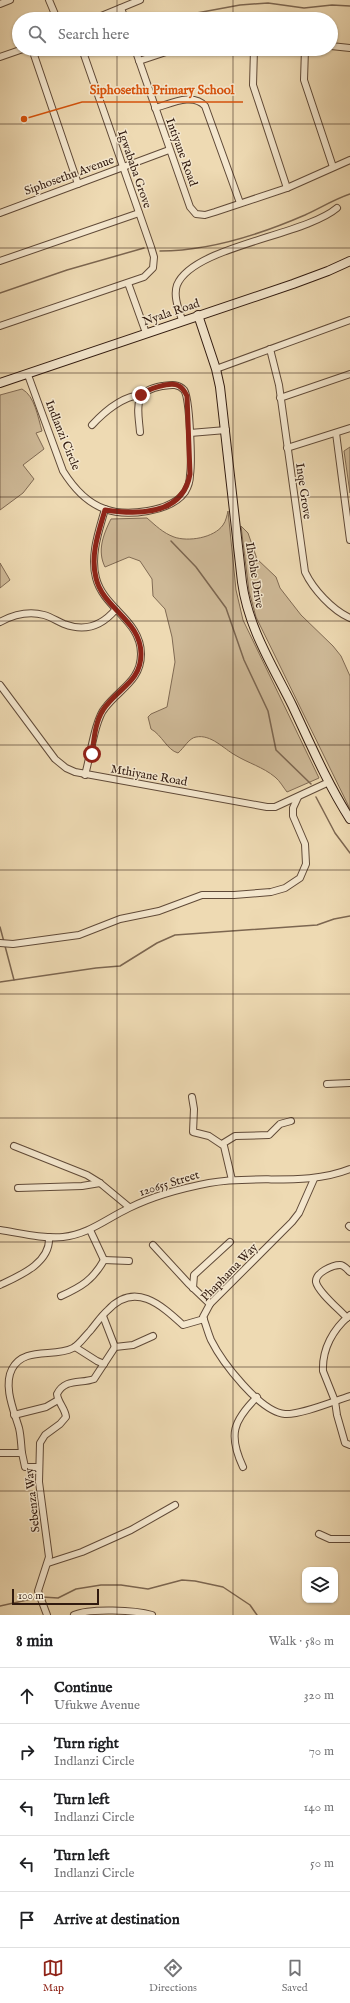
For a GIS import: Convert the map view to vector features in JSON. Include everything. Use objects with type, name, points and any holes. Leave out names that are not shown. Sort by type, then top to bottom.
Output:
[{"type":"street","points":[[0,4],[10,0]]},
{"type":"street","points":[[49,0],[54,12]]},
{"type":"street","points":[[111,12],[140,0]]},
{"type":"street","points":[[121,8],[122,12]]},
{"type":"street","points":[[338,47],[350,48]]},
{"type":"street","points":[[0,58],[12,53]]},
{"type":"street","points":[[34,56],[78,184]]},
{"type":"street","name":"Igwababa Grove","points":[[0,326],[148,275],[151,272],[154,263],[151,247],[84,56]]},
{"type":"street","name":"Intiyane Road","points":[[137,56],[190,207],[196,214],[205,215],[240,203]]},
{"type":"street","points":[[139,61],[154,56]]},
{"type":"street","points":[[254,56],[253,85],[287,188]]},
{"type":"street","points":[[305,56],[304,80],[333,167]]},
{"type":"street","points":[[155,108],[190,99],[198,100],[205,106],[240,203],[287,188],[350,160]]},
{"type":"street","name":"Siphosethu Avenue","points":[[0,212],[169,150]]},
{"type":"street","points":[[182,320],[176,293],[177,286],[187,272],[213,256],[325,216],[337,208]]},
{"type":"street","points":[[0,261],[139,213]]},
{"type":"street","name":"Nyala Road","points":[[0,384],[182,320],[328,272],[350,261]]},
{"type":"street","points":[[128,283],[146,333]]},
{"type":"street","name":"Ihobhe Drive","points":[[198,315],[216,369],[226,430],[243,587],[248,611],[257,635],[329,782],[350,819]]},
{"type":"street","points":[[216,369],[350,320]]},
{"type":"street","name":"Inqe Grove","points":[[270,348],[274,360],[280,398],[305,572],[319,592],[339,611],[350,618]]},
{"type":"street","points":[[280,398],[350,374]]},
{"type":"street","name":"Indlanzi Circle","points":[[28,375],[63,471],[71,484],[82,495],[105,510],[127,512],[147,511],[172,503],[183,494],[188,485],[190,474],[190,433],[187,396],[180,386],[172,384],[159,387],[141,395]]},
{"type":"street","points":[[92,425],[100,416],[112,408],[133,396],[141,395],[138,407],[140,432]]},
{"type":"street","points":[[287,448],[350,428]]},
{"type":"street","points":[[190,433],[226,430]]},
{"type":"street","points":[[336,433],[350,540]]},
{"type":"street","points":[[86,774],[100,716],[107,705],[129,685],[140,667],[141,646],[138,635],[128,620],[116,609],[97,583],[94,563],[105,510]]},
{"type":"street","points":[[0,622],[13,616],[34,613],[46,615],[65,624],[88,628],[104,621],[116,609]]},
{"type":"street","name":"Mthiyane Road","points":[[0,685],[55,759],[66,768],[86,774],[256,806],[274,806],[298,797],[329,782]]},
{"type":"street","points":[[0,943],[13,944],[74,936],[120,919],[159,911],[202,895],[234,895],[271,892],[285,888],[300,878],[306,864],[305,844],[293,816],[293,808],[298,797]]},
{"type":"street","points":[[327,1084],[350,1082]]},
{"type":"street","points":[[192,1097],[194,1109],[194,1134],[209,1136],[222,1144],[226,1152],[232,1180]]},
{"type":"street","points":[[222,1144],[235,1136],[269,1134],[280,1124],[291,1121]]},
{"type":"street","points":[[14,1146],[87,1175],[100,1183],[129,1207]]},
{"type":"street","name":"120655 Street","points":[[0,1230],[49,1237],[63,1237],[90,1230],[129,1207],[207,1183],[232,1180],[314,1179],[330,1176],[350,1169]]},
{"type":"street","name":"Phaphama Way","points":[[314,1179],[299,1212],[292,1222],[210,1304],[203,1317],[212,1341],[230,1369],[256,1397],[271,1409],[287,1414],[350,1396]]},
{"type":"street","points":[[18,1188],[36,1189],[82,1186],[100,1183]]},
{"type":"street","points":[[90,1230],[104,1260]]},
{"type":"street","points":[[0,1285],[22,1275],[36,1264],[48,1248],[49,1237]]},
{"type":"street","points":[[193,1288],[194,1275],[230,1242]]},
{"type":"street","points":[[153,1245],[210,1304]]},
{"type":"street","points":[[104,1260],[129,1261]]},
{"type":"street","points":[[61,1296],[88,1281],[97,1273],[104,1260]]},
{"type":"street","points":[[348,1444],[337,1415],[335,1401],[323,1371],[323,1354],[327,1343],[348,1317],[323,1293],[316,1282],[317,1278],[323,1271],[339,1265],[343,1266],[350,1272]]},
{"type":"street","points":[[38,1467],[25,1467],[19,1430],[14,1415],[9,1390],[11,1371],[14,1366],[25,1358],[34,1355],[65,1351],[75,1346],[116,1304],[137,1296],[146,1298],[165,1309],[183,1325],[204,1320]]},
{"type":"street","points":[[103,1316],[116,1347]]},
{"type":"street","points":[[14,1415],[46,1407],[58,1400],[57,1394],[61,1388],[76,1381],[94,1379],[116,1347],[133,1345],[153,1336]]},
{"type":"street","points":[[75,1346],[104,1364]]},
{"type":"street","points":[[243,1467],[234,1441],[235,1427],[239,1416],[256,1397]]},
{"type":"street","name":"Sebenza Way","points":[[47,1615],[38,1591],[49,1557],[42,1510],[38,1467],[40,1443],[42,1438],[60,1424],[66,1417],[65,1410],[58,1400]]},
{"type":"street","points":[[0,1453],[22,1452]]},
{"type":"street","points":[[48,1563],[82,1552],[131,1530],[175,1505]]},
{"type":"street","points":[[319,1534],[330,1539],[350,1539]]},
{"type":"street","points":[[74,1615],[83,1612],[134,1613],[152,1615]]},
{"type":"shaded area","points":[[22,389],[33,402],[42,431],[36,433],[44,449],[23,465],[34,479],[23,493],[0,510],[0,395]]},
{"type":"shaded area","points":[[350,447],[350,493],[344,451]]},
{"type":"shaded area","points":[[228,511],[236,590],[243,620],[319,778],[287,792],[275,777],[235,755],[212,740],[202,737],[193,738],[178,753],[171,749],[151,729],[148,717],[151,714],[167,707],[175,662],[172,637],[165,609],[153,596],[152,579],[140,561],[129,557],[105,567],[101,555],[102,543],[111,519],[147,518],[159,529],[174,537],[193,539],[207,536],[219,529],[225,522]]},
{"type":"shaded area","points":[[241,526],[248,533],[257,559],[276,577],[280,588],[301,615],[333,646],[341,656],[350,676],[350,809],[256,617],[249,591]]},
{"type":"shaded area","points":[[0,563],[10,580],[0,588]]},
{"type":"waterway","points":[[202,12],[240,5],[268,3],[304,8],[332,5],[350,6]]},
{"type":"waterway","points":[[160,251],[216,245],[252,235],[305,215],[350,194]]},
{"type":"waterway","points":[[0,293],[67,270],[144,248]]},
{"type":"waterway","points":[[171,541],[196,567],[226,608],[244,660],[268,711],[276,750],[311,784]]},
{"type":"waterway","points":[[316,797],[335,833],[350,853]]},
{"type":"waterway","points":[[0,982],[120,966],[157,943],[175,935],[317,925],[334,919],[350,916]]},
{"type":"waterway","points":[[0,927],[4,942]]},
{"type":"waterway","points":[[5,946],[14,980]]},
{"type":"waterway","points":[[42,1597],[58,1598],[76,1589],[101,1585],[121,1585],[148,1589],[182,1580],[195,1581],[223,1587],[250,1605],[257,1615]]},
{"type":"waterway","points":[[0,1606],[36,1598]]},
{"type":"place","name":"Siphosethu Primary School","points":[[24,119]]},
{"type":"route","points":[[92,754],[97,727],[103,710],[129,685],[136,676],[140,667],[141,657],[141,646],[138,635],[128,620],[116,609],[97,583],[94,554],[105,510],[134,513],[154,510],[172,503],[185,491],[190,474],[190,433],[187,396],[184,390],[180,386],[172,384],[152,388],[141,395]]}]
